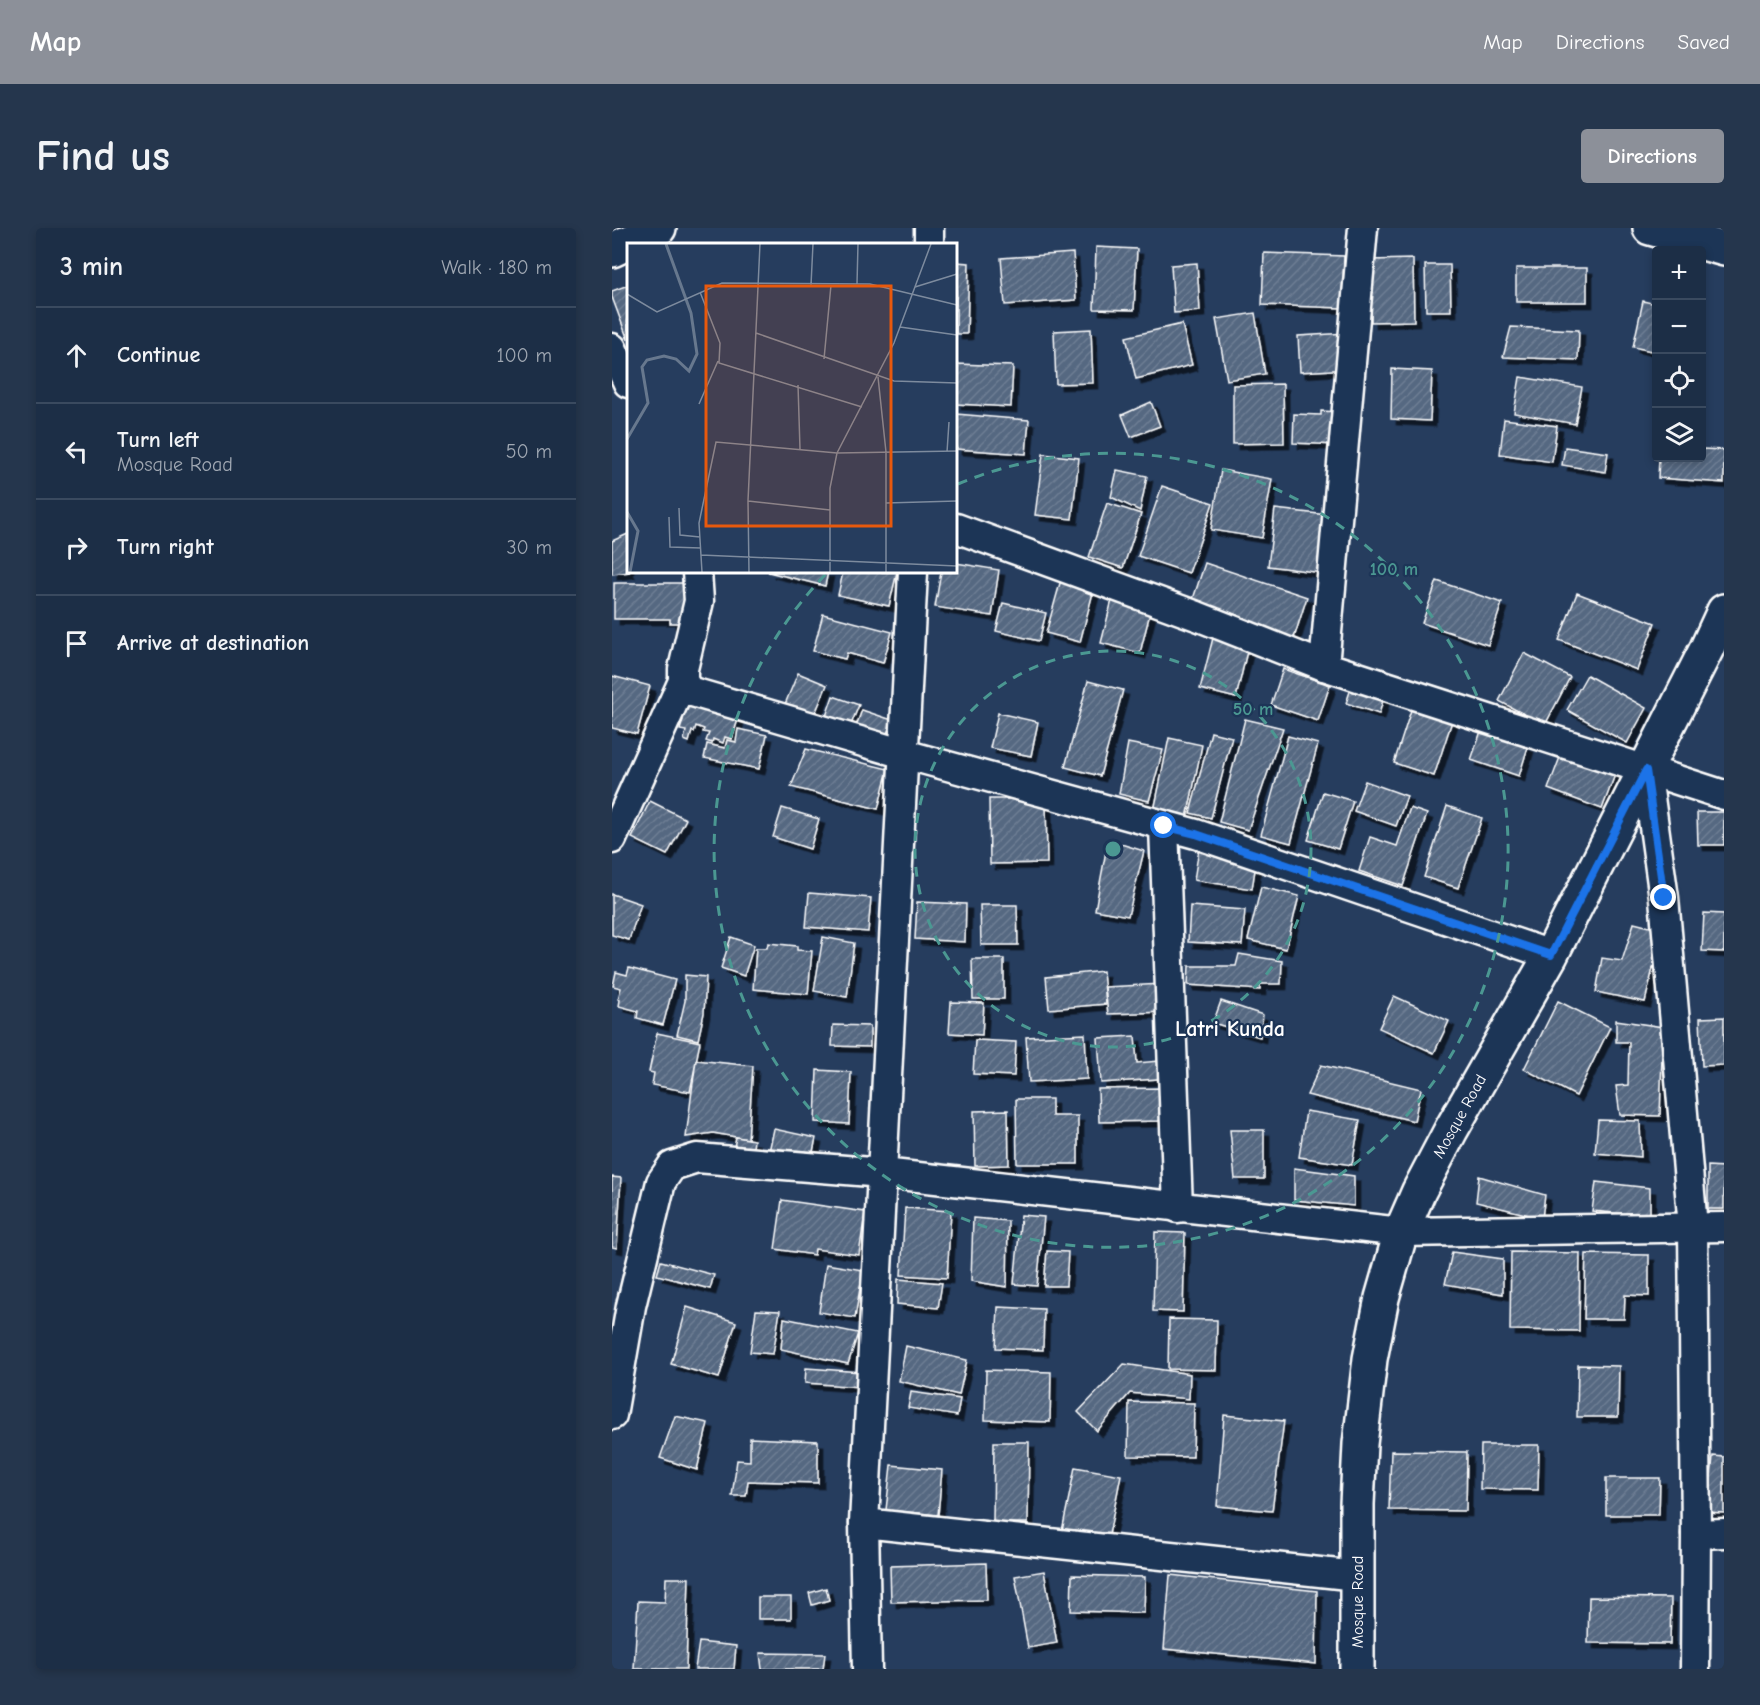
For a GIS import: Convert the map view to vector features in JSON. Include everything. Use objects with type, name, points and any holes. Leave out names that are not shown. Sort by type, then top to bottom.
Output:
[{"type":"street","points":[[612,250],[659,228]]},
{"type":"street","points":[[1324,666],[1363,228]]},
{"type":"street","points":[[1650,228],[1724,249]]},
{"type":"street","points":[[612,348],[627,381]]},
{"type":"street","points":[[957,528],[1197,616],[1324,666],[1724,795]]},
{"type":"street","points":[[696,573],[699,602],[682,669],[683,681],[689,691],[904,754],[1196,834],[1551,955]]},
{"type":"street","points":[[867,1669],[864,1523],[913,573]]},
{"type":"street","name":"Mosque Road","points":[[1357,1669],[1357,1504],[1360,1444],[1370,1359],[1382,1298],[1401,1232],[1419,1191],[1451,1130],[1551,955],[1724,611]]},
{"type":"street","points":[[612,839],[683,681]]},
{"type":"street","points":[[1646,770],[1664,898],[1693,1227],[1710,1534],[1695,1669]]},
{"type":"street","points":[[1164,826],[1178,1208]]},
{"type":"street","points":[[612,1415],[631,1306],[661,1182],[672,1166],[697,1158],[883,1173],[1401,1232],[1724,1227]]},
{"type":"street","points":[[864,1523],[1357,1576]]},
{"type":"building","points":[[1096,247],[1137,249],[1134,310],[1094,309]]},
{"type":"building","points":[[1073,253],[1076,300],[1005,305],[1001,258]]},
{"type":"building","points":[[1264,253],[1344,256],[1342,308],[1262,305]]},
{"type":"building","points":[[1413,259],[1414,321],[1371,322],[1370,260]]},
{"type":"building","points":[[957,262],[969,263],[967,334],[957,334]]},
{"type":"building","points":[[1197,263],[1200,311],[1174,313],[1171,265]]},
{"type":"building","points":[[1425,265],[1450,265],[1451,311],[1426,311]]},
{"type":"building","points":[[1516,268],[1587,268],[1587,302],[1516,302]]},
{"type":"building","points":[[627,285],[627,337],[612,297],[612,291]]},
{"type":"building","points":[[1643,301],[1652,303],[1652,351],[1633,347]]},
{"type":"building","points":[[1255,313],[1265,374],[1227,380],[1216,319]]},
{"type":"building","points":[[1182,324],[1192,365],[1136,379],[1126,337]]},
{"type":"building","points":[[1511,327],[1579,330],[1578,360],[1503,357]]},
{"type":"building","points":[[1091,329],[1093,383],[1056,384],[1054,331]]},
{"type":"building","points":[[1347,333],[1349,369],[1300,372],[1298,336]]},
{"type":"building","points":[[957,364],[1013,366],[1011,407],[957,404]]},
{"type":"building","points":[[1392,369],[1432,371],[1430,421],[1391,419]]},
{"type":"building","points":[[1520,377],[1582,387],[1575,424],[1514,413]]},
{"type":"building","points":[[1283,384],[1284,443],[1233,444],[1233,385]]},
{"type":"building","points":[[1151,402],[1160,426],[1131,437],[1122,415]]},
{"type":"building","points":[[1321,411],[1340,412],[1339,445],[1293,443],[1294,414],[1321,415]]},
{"type":"building","points":[[957,414],[1029,420],[1026,454],[957,449]]},
{"type":"building","points":[[1504,419],[1557,426],[1552,462],[1500,454]]},
{"type":"building","points":[[1565,447],[1608,453],[1605,472],[1562,465]]},
{"type":"building","points":[[1706,449],[1724,450],[1724,483],[1658,478],[1659,462],[1706,462]]},
{"type":"building","points":[[1043,454],[1079,458],[1072,519],[1035,515]]},
{"type":"building","points":[[1117,470],[1147,476],[1140,511],[1111,497]]},
{"type":"building","points":[[1221,470],[1272,479],[1262,538],[1211,530]]},
{"type":"building","points":[[1162,486],[1213,503],[1189,573],[1138,556]]},
{"type":"building","points":[[1107,503],[1141,514],[1123,568],[1089,557]]},
{"type":"building","points":[[1275,509],[1336,516],[1330,574],[1268,566]]},
{"type":"building","points":[[627,534],[627,572],[612,574],[612,541]]},
{"type":"building","points":[[957,563],[999,570],[992,616],[935,607],[941,573],[957,573]]},
{"type":"building","points":[[1205,563],[1307,597],[1294,638],[1191,605]]},
{"type":"building","points":[[772,573],[828,573],[825,586]]},
{"type":"building","points":[[843,573],[897,573],[889,606],[838,595]]},
{"type":"building","points":[[1062,576],[1095,585],[1080,642],[1046,633]]},
{"type":"building","points":[[1437,581],[1502,603],[1488,645],[1422,623]]},
{"type":"building","points":[[614,583],[686,583],[690,623],[670,623],[670,619],[614,619]]},
{"type":"building","points":[[1577,593],[1655,623],[1637,670],[1559,640]]},
{"type":"building","points":[[1112,600],[1151,609],[1140,653],[1101,643]]},
{"type":"building","points":[[1003,603],[1046,613],[1039,641],[996,631]]},
{"type":"building","points":[[823,614],[892,632],[883,663],[847,653],[845,659],[813,651]]},
{"type":"building","points":[[1213,638],[1248,647],[1236,698],[1200,689]]},
{"type":"building","points":[[1524,653],[1570,677],[1545,725],[1499,701]]},
{"type":"building","points":[[1283,669],[1330,685],[1318,721],[1271,705]]},
{"type":"building","points":[[798,673],[827,685],[814,716],[785,704]]},
{"type":"building","points":[[1587,675],[1646,708],[1627,743],[1567,710]]},
{"type":"building","points":[[612,676],[650,686],[637,734],[612,728]]},
{"type":"building","points":[[1354,680],[1386,690],[1379,714],[1346,703]]},
{"type":"building","points":[[1088,681],[1123,690],[1100,776],[1065,767]]},
{"type":"building","points":[[833,696],[859,705],[850,727],[825,719]]},
{"type":"building","points":[[681,698],[739,716],[732,739],[725,737],[723,743],[713,739],[712,743],[706,741],[709,733],[703,732],[704,729],[696,726],[689,742],[684,740],[686,731],[680,730],[683,720],[675,718]]},
{"type":"building","points":[[1426,703],[1455,712],[1434,776],[1394,763],[1411,710],[1423,714]]},
{"type":"building","points":[[862,710],[892,720],[885,739],[855,729]]},
{"type":"building","points":[[998,713],[1038,722],[1031,756],[990,748]]},
{"type":"building","points":[[1245,719],[1283,728],[1248,830],[1219,822]]},
{"type":"building","points":[[738,729],[767,735],[759,769],[704,758],[707,744],[725,748],[727,740],[736,742]]},
{"type":"building","points":[[1481,731],[1528,747],[1519,776],[1471,760]]},
{"type":"building","points":[[1211,732],[1232,737],[1211,818],[1190,813]]},
{"type":"building","points":[[1288,736],[1318,744],[1291,843],[1261,835]]},
{"type":"building","points":[[1169,738],[1202,745],[1187,818],[1154,811]]},
{"type":"building","points":[[1128,743],[1163,750],[1149,801],[1119,794]]},
{"type":"building","points":[[806,749],[888,769],[878,809],[791,787]]},
{"type":"building","points":[[1562,752],[1616,772],[1602,809],[1548,789]]},
{"type":"building","points":[[1365,781],[1407,796],[1396,826],[1354,811]]},
{"type":"building","points":[[1323,792],[1353,801],[1338,849],[1308,840]]},
{"type":"building","points":[[989,799],[1046,799],[1047,863],[990,864]]},
{"type":"building","points":[[650,801],[686,819],[667,855],[632,838]]},
{"type":"building","points":[[1447,806],[1482,818],[1458,888],[1424,877]]},
{"type":"building","points":[[782,808],[819,819],[810,849],[773,837]]},
{"type":"building","points":[[1410,808],[1427,814],[1403,886],[1359,871],[1370,837],[1397,846]]},
{"type":"building","points":[[1697,812],[1724,812],[1724,845],[1698,845]]},
{"type":"building","points":[[1108,840],[1144,851],[1128,916],[1095,910]]},
{"type":"building","points":[[1199,849],[1257,857],[1252,889],[1194,880]]},
{"type":"building","points":[[1261,887],[1299,896],[1286,949],[1248,940]]},
{"type":"building","points":[[809,893],[871,898],[868,932],[806,927]]},
{"type":"building","points":[[612,894],[641,904],[629,940],[612,935]]},
{"type":"building","points":[[917,902],[966,904],[965,942],[915,939]]},
{"type":"building","points":[[980,905],[1017,905],[1018,945],[981,945]]},
{"type":"building","points":[[1190,906],[1245,910],[1242,945],[1188,942]]},
{"type":"building","points":[[1704,913],[1724,914],[1724,952],[1702,951]]},
{"type":"building","points":[[1634,923],[1662,930],[1645,1002],[1596,992],[1602,958],[1622,961]]},
{"type":"building","points":[[731,937],[754,945],[744,976],[721,968]]},
{"type":"building","points":[[823,937],[854,943],[847,997],[814,991]]},
{"type":"building","points":[[768,943],[797,946],[797,950],[812,951],[808,994],[753,989],[756,948],[767,948]]},
{"type":"building","points":[[1239,954],[1282,961],[1281,984],[1260,984],[1260,990],[1188,985],[1189,966],[1236,966]]},
{"type":"building","points":[[972,959],[1004,959],[1004,999],[973,999]]},
{"type":"building","points":[[629,968],[675,980],[663,1025],[637,1018],[638,1011],[619,1006],[621,988],[613,986],[616,972],[627,975]]},
{"type":"building","points":[[1103,971],[1106,1004],[1049,1009],[1046,977]]},
{"type":"building","points":[[685,975],[706,977],[704,1013],[698,1040],[677,1035],[685,1001]]},
{"type":"building","points":[[1163,984],[1166,1012],[1108,1014],[1105,987]]},
{"type":"building","points":[[1394,996],[1449,1021],[1434,1053],[1379,1028]]},
{"type":"building","points":[[1221,1001],[1263,1015],[1260,1037],[1213,1023]]},
{"type":"building","points":[[1558,1001],[1610,1027],[1576,1096],[1524,1069]]},
{"type":"building","points":[[951,1002],[984,1003],[982,1035],[949,1033]]},
{"type":"building","points":[[1724,1017],[1724,1065],[1702,1066],[1700,1018]]},
{"type":"building","points":[[1616,1020],[1663,1027],[1660,1116],[1620,1115],[1616,1086],[1628,1085],[1629,1042],[1616,1042]]},
{"type":"building","points":[[833,1025],[870,1026],[870,1047],[832,1046]]},
{"type":"building","points":[[657,1033],[700,1042],[690,1092],[652,1085],[654,1073],[649,1072]]},
{"type":"building","points":[[1085,1034],[1087,1079],[1029,1082],[1026,1037]]},
{"type":"building","points":[[1135,1036],[1137,1063],[1171,1060],[1172,1078],[1101,1083],[1098,1038]]},
{"type":"building","points":[[975,1040],[1016,1042],[1014,1076],[973,1074]]},
{"type":"building","points":[[696,1060],[753,1066],[748,1139],[713,1133],[686,1137]]},
{"type":"building","points":[[1321,1065],[1421,1089],[1414,1121],[1307,1095]]},
{"type":"building","points":[[817,1070],[851,1072],[849,1124],[815,1122]]},
{"type":"building","points":[[1163,1088],[1164,1121],[1099,1122],[1098,1089]]},
{"type":"building","points":[[1016,1099],[1052,1099],[1052,1116],[1078,1116],[1078,1164],[1017,1164]]},
{"type":"building","points":[[1008,1110],[1009,1165],[975,1166],[974,1111]]},
{"type":"building","points":[[1306,1111],[1360,1120],[1352,1165],[1299,1157]]},
{"type":"building","points":[[1598,1120],[1640,1121],[1641,1157],[1595,1153]]},
{"type":"building","points":[[774,1129],[816,1138],[810,1165],[768,1156]]},
{"type":"building","points":[[1230,1130],[1264,1130],[1264,1179],[1235,1179]]},
{"type":"building","points":[[736,1137],[754,1140],[752,1155],[733,1152]]},
{"type":"building","points":[[1708,1166],[1724,1167],[1724,1209],[1708,1209]]},
{"type":"building","points":[[1294,1168],[1354,1176],[1354,1206],[1294,1200]]},
{"type":"building","points":[[1479,1176],[1545,1195],[1542,1218],[1476,1202]]},
{"type":"building","points":[[612,1177],[621,1178],[617,1248],[612,1247]]},
{"type":"building","points":[[1596,1182],[1650,1188],[1650,1216],[1592,1211]]},
{"type":"building","points":[[782,1200],[865,1212],[859,1255],[815,1249],[814,1255],[775,1249]]},
{"type":"building","points":[[905,1208],[951,1211],[947,1278],[901,1275]]},
{"type":"building","points":[[1021,1215],[1044,1217],[1037,1286],[1014,1284]]},
{"type":"building","points":[[973,1218],[1008,1221],[1007,1287],[971,1281]]},
{"type":"building","points":[[1155,1232],[1185,1233],[1183,1312],[1153,1311]]},
{"type":"building","points":[[1047,1251],[1068,1252],[1066,1286],[1044,1286]]},
{"type":"building","points":[[1452,1252],[1503,1259],[1503,1294],[1445,1284]]},
{"type":"building","points":[[1511,1252],[1580,1253],[1579,1331],[1510,1330]]},
{"type":"building","points":[[1586,1254],[1649,1255],[1649,1296],[1625,1295],[1624,1319],[1584,1319]]},
{"type":"building","points":[[661,1261],[714,1275],[710,1289],[657,1275]]},
{"type":"building","points":[[826,1264],[863,1270],[855,1318],[819,1312]]},
{"type":"building","points":[[898,1279],[942,1283],[938,1308],[897,1304]]},
{"type":"building","points":[[687,1307],[736,1322],[719,1378],[671,1364]]},
{"type":"building","points":[[998,1307],[1044,1309],[1043,1350],[996,1348]]},
{"type":"building","points":[[756,1310],[780,1311],[773,1354],[750,1352]]},
{"type":"building","points":[[784,1318],[858,1333],[848,1364],[781,1349]]},
{"type":"building","points":[[1169,1319],[1217,1320],[1216,1370],[1168,1369]]},
{"type":"building","points":[[906,1346],[967,1360],[959,1395],[899,1381]]},
{"type":"building","points":[[1124,1364],[1190,1374],[1189,1399],[1130,1393],[1097,1431],[1078,1412]]},
{"type":"building","points":[[1578,1365],[1619,1366],[1618,1417],[1577,1417]]},
{"type":"building","points":[[806,1368],[862,1372],[861,1387],[805,1383]]},
{"type":"building","points":[[986,1370],[1051,1372],[1050,1422],[985,1420]]},
{"type":"building","points":[[911,1392],[960,1399],[957,1416],[908,1408]]},
{"type":"building","points":[[1129,1402],[1194,1403],[1193,1457],[1128,1456]]},
{"type":"building","points":[[1224,1415],[1284,1421],[1272,1511],[1217,1506]]},
{"type":"building","points":[[675,1416],[708,1423],[697,1470],[660,1458]]},
{"type":"building","points":[[750,1438],[818,1441],[818,1483],[748,1481],[746,1496],[732,1496],[737,1460],[750,1461]]},
{"type":"building","points":[[994,1442],[1029,1442],[1028,1523],[993,1523]]},
{"type":"building","points":[[1481,1445],[1539,1445],[1538,1490],[1480,1489]]},
{"type":"building","points":[[1391,1451],[1467,1452],[1466,1511],[1389,1510]]},
{"type":"building","points":[[1713,1456],[1724,1457],[1724,1513],[1708,1512]]},
{"type":"building","points":[[891,1465],[942,1470],[938,1515],[886,1510]]},
{"type":"building","points":[[1075,1467],[1121,1475],[1108,1540],[1062,1531]]},
{"type":"building","points":[[1606,1478],[1660,1478],[1659,1515],[1606,1515]]},
{"type":"building","points":[[986,1563],[987,1600],[891,1602],[890,1566]]},
{"type":"building","points":[[1044,1571],[1057,1643],[1028,1648],[1015,1576]]},
{"type":"building","points":[[1072,1575],[1145,1577],[1144,1613],[1071,1611]]},
{"type":"building","points":[[1170,1575],[1317,1591],[1316,1664],[1164,1649]]},
{"type":"building","points":[[666,1578],[689,1578],[686,1669],[634,1669],[638,1601],[665,1602]]},
{"type":"building","points":[[826,1588],[829,1600],[812,1605],[809,1593]]},
{"type":"building","points":[[758,1597],[791,1597],[791,1619],[758,1619]]},
{"type":"building","points":[[1589,1597],[1671,1598],[1670,1644],[1588,1643]]},
{"type":"building","points":[[699,1642],[736,1646],[734,1669],[695,1669]]},
{"type":"building","points":[[760,1653],[825,1654],[823,1669],[762,1669]]},
{"type":"district","name":"Latri Kunda","points":[[1230,1028]]},
{"type":"route","points":[[1164,826],[1196,834],[1551,955],[1646,770],[1664,898]]}]
